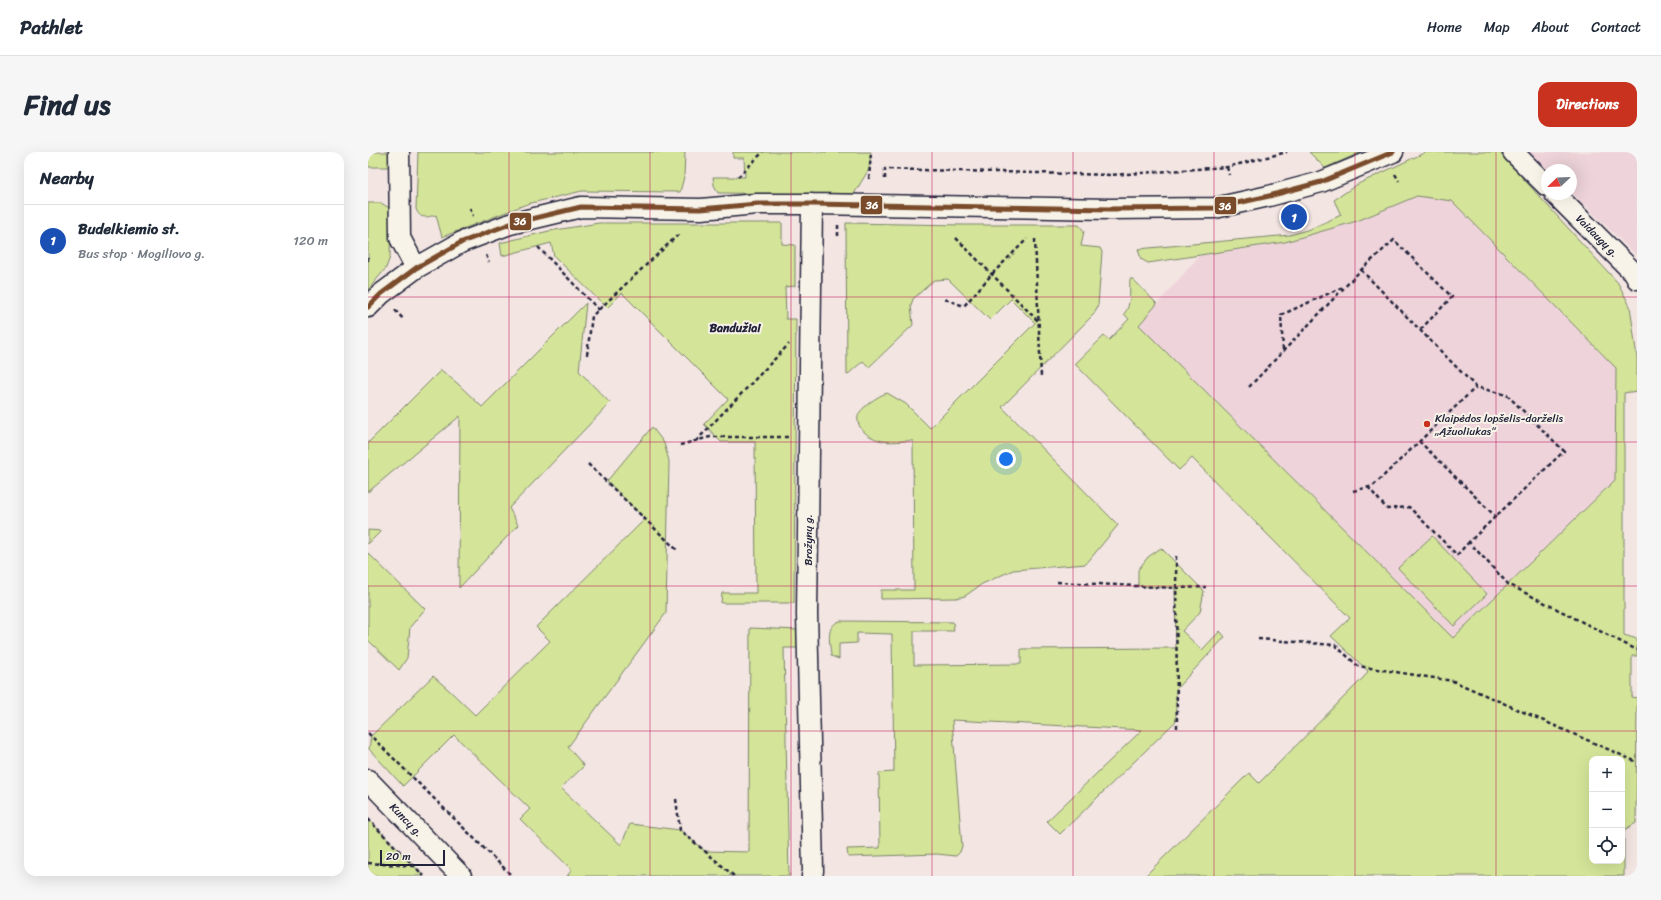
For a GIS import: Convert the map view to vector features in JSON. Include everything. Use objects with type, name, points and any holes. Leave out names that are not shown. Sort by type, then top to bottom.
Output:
[{"type":"street","points":[[399,152],[400,238],[416,268]]},
{"type":"street","points":[[368,307],[381,294],[416,268],[462,242],[510,224],[580,207],[701,209],[757,204],[812,204],[1110,209],[1216,208],[1321,182],[1393,152]]},
{"type":"street","points":[[1513,152],[1541,180]]},
{"type":"street","name":"Vaidaugų g.","points":[[1561,200],[1635,274],[1637,279]]},
{"type":"street","name":"Brožynų g.","points":[[812,204],[807,614],[812,876]]},
{"type":"street","name":"Kuncų g.","points":[[368,780],[461,876]]},
{"type":"path","points":[[738,177],[763,152]]},
{"type":"path","points":[[869,179],[871,152]]},
{"type":"path","points":[[885,179],[885,169],[1111,175],[1227,167],[1287,152]]},
{"type":"path","points":[[1227,167],[1229,175]]},
{"type":"path","points":[[587,355],[592,316],[679,234]]},
{"type":"path","points":[[956,238],[1039,322]]},
{"type":"path","points":[[945,299],[964,306],[992,274],[1027,239]]},
{"type":"path","points":[[1035,239],[1041,377]]},
{"type":"path","points":[[1249,386],[1345,286],[1394,240],[1452,297],[1420,330]]},
{"type":"path","points":[[538,247],[599,310]]},
{"type":"path","points":[[1361,270],[1476,387],[1507,395],[1564,451],[1457,555],[1410,507],[1387,509],[1367,487]]},
{"type":"path","points":[[1283,350],[1281,315],[1345,286]]},
{"type":"path","points":[[696,441],[811,322]]},
{"type":"path","points":[[1353,491],[1372,486],[1476,387]]},
{"type":"path","points":[[680,445],[710,437],[809,437]]},
{"type":"path","points":[[1419,441],[1496,517]]},
{"type":"path","points":[[588,464],[677,550]]},
{"type":"path","points":[[1469,542],[1508,584],[1637,650]]},
{"type":"path","points":[[1176,556],[1176,730]]},
{"type":"path","points":[[1057,582],[1176,588],[1206,587]]},
{"type":"path","points":[[1258,638],[1335,645],[1358,666],[1453,681],[1637,762]]},
{"type":"path","points":[[368,733],[512,876]]},
{"type":"path","points":[[676,799],[680,830],[734,876]]},
{"type":"path","points":[[368,819],[424,876]]},
{"type":"path","points":[[368,863],[414,866]]},
{"type":"shaded area","points":[[1529,152],[1637,152],[1637,256],[1577,198],[1577,164],[1542,164]]},
{"type":"shaded area","name":"Klaipėdos lopšelis-darželis „Ąžuoliukas“","points":[[1417,196],[1452,201],[1616,368],[1615,480],[1453,638],[1139,325],[1199,256],[1286,242],[1357,221]]},
{"type":"green space","points":[[368,152],[392,152],[391,163],[387,167],[368,167]]},
{"type":"green space","points":[[418,152],[685,152],[684,177],[680,192],[582,191],[527,204],[442,237],[436,215],[424,217],[420,215],[416,209]]},
{"type":"green space","points":[[733,152],[871,152],[869,169],[854,194],[718,193],[714,185],[713,177],[745,177],[744,158],[733,158]]},
{"type":"green space","points":[[1309,152],[1362,152],[1325,168]]},
{"type":"green space","points":[[1426,152],[1499,152],[1618,283],[1630,306],[1637,358],[1637,391],[1624,393],[1624,635],[1637,639],[1637,656],[1632,656],[1632,697],[1637,698],[1636,823],[1625,829],[1625,756],[1589,756],[1589,864],[1624,864],[1624,876],[1145,876],[1249,773],[1259,783],[1364,677],[1368,671],[1331,636],[1350,618],[1192,458],[1179,470],[1075,364],[1104,336],[1109,340],[1129,319],[1124,314],[1127,310],[1130,297],[1130,279],[1133,279],[1157,304],[1139,325],[1453,638],[1615,480],[1616,368],[1452,201],[1417,196],[1357,221],[1285,242],[1148,263],[1141,259],[1138,249],[1290,235],[1310,229],[1341,215],[1334,200],[1358,184]]},
{"type":"green space","points":[[368,203],[381,203],[391,209],[390,257],[386,268],[368,290]]},
{"type":"green space","points":[[599,223],[782,223],[782,244],[795,245],[795,286],[785,287],[786,319],[796,319],[794,603],[721,603],[722,593],[756,593],[755,442],[721,442],[704,424],[728,399],[622,293],[607,308],[554,256],[551,243],[502,256],[500,243],[549,231]]},
{"type":"green space","points":[[846,223],[1079,225],[1084,231],[1081,246],[1100,248],[1102,252],[1098,305],[1094,314],[1002,407],[1118,525],[1086,564],[1013,570],[982,584],[965,596],[956,598],[881,599],[881,590],[914,590],[913,441],[887,442],[871,437],[861,429],[859,425],[859,413],[870,402],[887,393],[906,404],[930,428],[1035,323],[1011,299],[990,320],[948,279],[934,280],[913,299],[911,305],[913,325],[869,367],[863,361],[847,375]]},
{"type":"green space","points":[[586,303],[579,371],[610,403],[509,508],[518,525],[459,588],[460,416],[368,492],[368,443],[441,370],[482,407]]},
{"type":"green space","points":[[652,427],[664,443],[669,461],[666,613],[568,747],[584,766],[561,788],[621,845],[630,824],[680,830],[705,851],[749,852],[750,628],[800,630],[799,648],[784,648],[789,876],[567,876],[572,870],[520,819],[530,809],[454,735],[403,786],[369,749],[371,736],[433,676],[475,715],[550,641],[536,627],[645,519],[607,481]]},
{"type":"green space","points":[[368,530],[381,531],[368,544]]},
{"type":"green space","points":[[1432,536],[1487,594],[1454,626],[1398,568]]},
{"type":"green space","points":[[1161,548],[1204,591],[1200,612],[1182,631],[1202,650],[1220,631],[1225,637],[1176,689],[1176,721],[1060,834],[1047,821],[1142,730],[952,720],[962,846],[960,852],[956,856],[937,854],[848,857],[847,849],[880,848],[879,773],[894,772],[892,634],[857,633],[857,643],[839,644],[839,659],[831,656],[830,631],[835,623],[840,621],[953,622],[954,631],[914,631],[914,665],[1021,664],[1021,649],[1176,648],[1175,588],[1138,586],[1138,570],[1148,557]]},
{"type":"green space","points":[[368,553],[425,609],[410,627],[407,658],[399,670],[368,640]]},
{"type":"green space","points":[[368,819],[424,876],[368,876]]},
{"type":"transit line","name":"36","points":[[368,307],[381,294],[416,268],[462,242],[510,224],[581,207],[701,209],[757,204],[812,204],[1110,209],[1215,208],[1269,196],[1321,182],[1393,152]]},
{"type":"place","name":"Budelkiemio st.","points":[[1294,217]]},
{"type":"place","name":"Klaipėdos lopšelis-darželis „Ąžuoliukas“","points":[[1427,424]]},
{"type":"district","name":"Bandužiai","points":[[735,328]]}]
